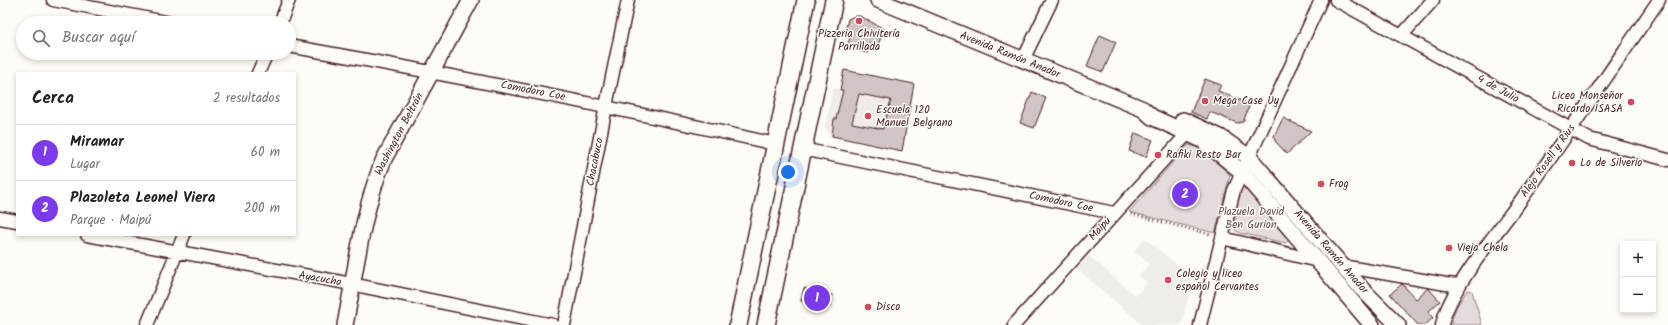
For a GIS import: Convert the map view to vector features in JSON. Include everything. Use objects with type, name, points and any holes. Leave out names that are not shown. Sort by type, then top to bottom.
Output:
[{"type":"main road","points":[[738,325],[806,0]]},
{"type":"main road","points":[[766,325],[834,0]]},
{"type":"street","points":[[53,0],[135,16]]},
{"type":"street","points":[[283,16],[289,0]]},
{"type":"street","name":"Washington Beltrán","points":[[344,325],[370,200],[376,179],[384,159],[471,0]]},
{"type":"street","name":"Chacabuco","points":[[564,325],[628,0]]},
{"type":"street","name":"Avenida Ramón Anador","points":[[878,0],[1143,109],[1152,117],[1202,140],[1242,172],[1372,325]]},
{"type":"street","points":[[1023,60],[1052,0]]},
{"type":"street","points":[[1200,325],[1234,190],[1321,0]]},
{"type":"street","name":"4 de Julio","points":[[1336,0],[1402,35],[1570,130],[1589,139],[1668,160]]},
{"type":"street","points":[[1402,35],[1433,0]]},
{"type":"street","name":"Alejo Rosell y Rius","points":[[1442,325],[1444,316],[1460,285],[1570,130],[1659,0]]},
{"type":"street","name":"Comodoro Coe","points":[[296,47],[432,71],[606,106],[775,144]]},
{"type":"street","points":[[258,72],[264,60]]},
{"type":"street","name":"Avenida Ramón Anador","points":[[1143,109],[1154,109],[1208,130],[1232,144],[1249,157],[1342,266],[1386,315],[1398,325]]},
{"type":"street","name":"Maipú","points":[[1014,325],[1188,133]]},
{"type":"street","name":"Comodoro Coe","points":[[802,149],[1114,214]]},
{"type":"street","points":[[0,218],[16,222]]},
{"type":"street","name":"Ayacucho","points":[[92,236],[353,285],[554,325]]},
{"type":"street","points":[[147,325],[184,236]]},
{"type":"street","points":[[1222,238],[1318,261]]},
{"type":"street","points":[[1342,266],[1446,284],[1460,285]]},
{"type":"path","points":[[1114,214],[1130,214],[1222,238]]},
{"type":"shaded area","name":"Escuela 120 Manuel Belgrano","points":[[833,88],[910,104],[902,151],[830,136],[825,127]]},
{"type":"shaded area","name":"Colegio y liceo español Cervantes","points":[[1145,238],[1193,278],[1181,325],[1143,325],[1077,269],[1088,255],[1136,296],[1147,283],[1139,276],[1149,264],[1134,251]]},
{"type":"green space","points":[[1188,145],[1194,146],[1205,153],[1230,175],[1215,233],[1129,212]]},
{"type":"green space","name":"Plazuela David Ben Gurion","points":[[1244,186],[1287,236],[1288,240],[1286,243],[1240,233],[1235,230],[1234,223],[1241,188]]},
{"type":"green space","points":[[1468,290],[1472,291],[1482,325],[1451,325],[1457,306]]},
{"type":"building","points":[[855,16],[860,16],[884,29],[878,45],[870,42],[868,53],[847,48],[850,37],[844,35],[848,19]]},
{"type":"building","points":[[1100,35],[1116,42],[1103,72],[1087,66]]},
{"type":"building","name":"Escuela 120 Manuel Belgrano","points":[[844,70],[914,84],[902,151],[832,136],[834,119],[836,119],[843,90],[840,90]],"holes":[[[859,94],[891,100],[883,129],[852,123]]]},
{"type":"building","points":[[1205,79],[1221,85],[1218,91],[1250,104],[1243,122],[1237,123],[1210,112],[1207,119],[1191,112]]},
{"type":"building","points":[[1032,92],[1046,98],[1034,128],[1020,123]]},
{"type":"building","points":[[1283,118],[1311,131],[1287,154],[1275,141],[1274,136]]},
{"type":"building","points":[[1135,133],[1153,140],[1146,157],[1129,151]]},
{"type":"building","points":[[1402,284],[1416,299],[1428,288],[1440,301],[1428,312],[1433,318],[1425,325],[1418,325],[1390,294]]},
{"type":"building","points":[[804,288],[832,295],[830,307],[801,301]]},
{"type":"place","name":"Pizzeria Chivitería Parrillada","points":[[859,21]]},
{"type":"place","name":"Mega Case Uy","points":[[1205,101]]},
{"type":"place","name":"Liceo Monseñor Ricardo ISASA","points":[[1631,102]]},
{"type":"place","name":"Escuela 120 Manuel Belgrano","points":[[868,116]]},
{"type":"place","name":"Rafiki Resto Bar","points":[[1158,155]]},
{"type":"place","name":"Lo de Silverio","points":[[1572,163]]},
{"type":"place","name":"Frog","points":[[1321,184]]},
{"type":"place","name":"Plazoleta Leonel Viera","points":[[1185,194]]},
{"type":"place","name":"Vieja Chela","points":[[1449,248]]},
{"type":"place","name":"Colegio y liceo español Cervantes","points":[[1168,280]]},
{"type":"place","name":"Miramar","points":[[817,298]]},
{"type":"place","name":"Disco","points":[[868,307]]}]
